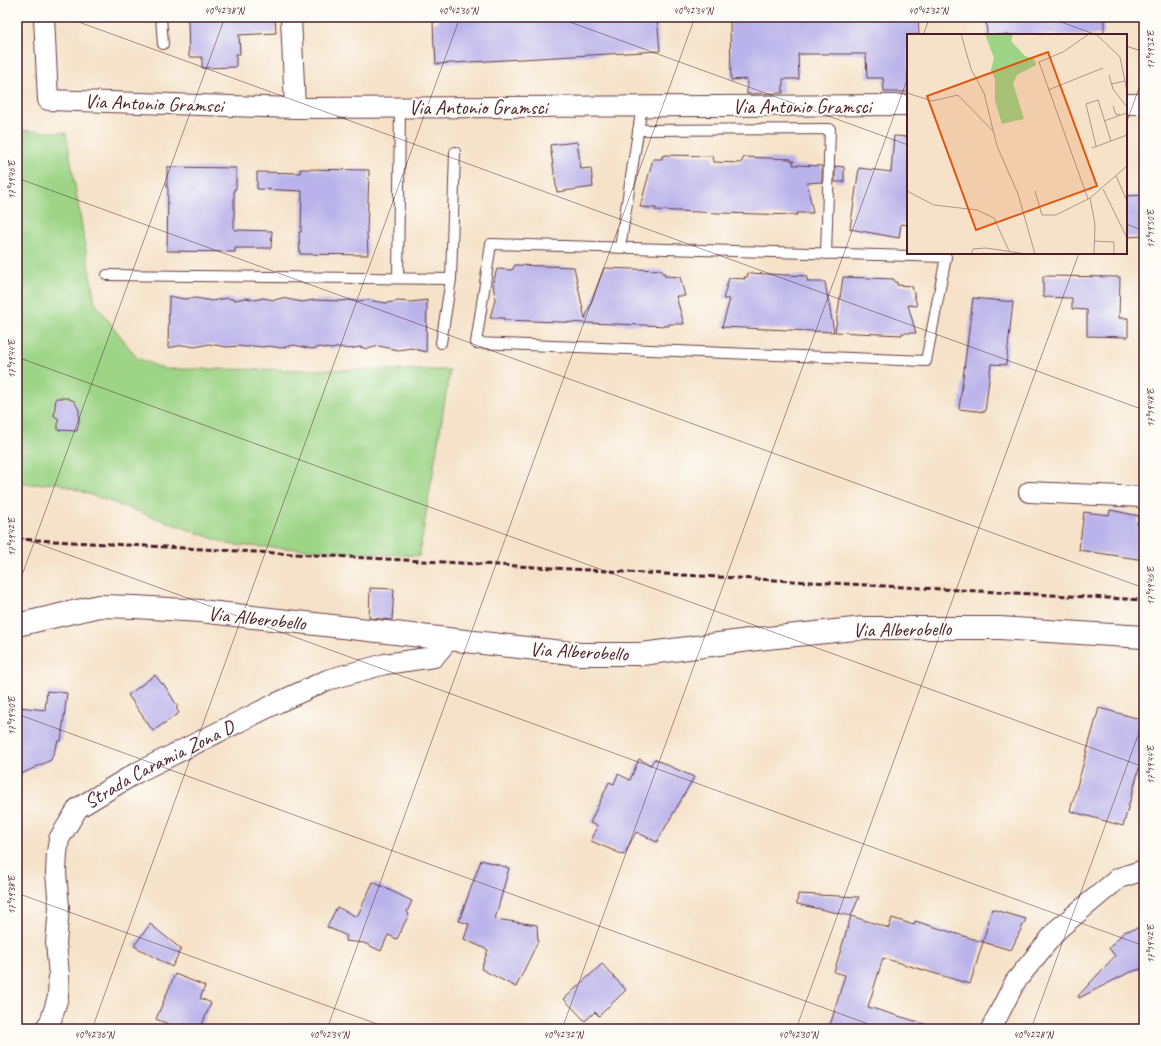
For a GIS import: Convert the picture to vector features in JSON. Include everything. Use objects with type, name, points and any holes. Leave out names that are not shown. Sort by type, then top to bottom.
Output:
[{"type":"main road","name":"Via Alberobello","points":[[17,625],[99,606],[200,611],[580,654],[642,654],[757,639],[864,628],[1000,628],[1144,637]]},
{"type":"street","name":"Via Antonio Gramsci","points":[[44,17],[48,100],[295,108],[907,105]]},
{"type":"street","points":[[291,17],[295,108]]},
{"type":"street","points":[[1127,104],[1144,104]]},
{"type":"street","points":[[1029,492],[1144,497]]},
{"type":"street","name":"Strada Caramia Zona D","points":[[45,1029],[51,1020],[58,997],[59,975],[56,943],[58,907],[56,873],[59,839],[78,808],[136,773],[327,680],[385,664],[434,657],[449,639]]},
{"type":"street","points":[[991,1029],[1014,982],[1058,929],[1119,878],[1144,870]]},
{"type":"lane","points":[[161,17],[162,44]]},
{"type":"lane","points":[[620,248],[642,106]]},
{"type":"lane","points":[[398,278],[400,107]]},
{"type":"lane","points":[[638,130],[830,129],[826,254]]},
{"type":"lane","points":[[441,343],[451,279],[455,152]]},
{"type":"lane","points":[[491,244],[620,248],[946,257],[926,361],[476,343],[491,244]]},
{"type":"lane","points":[[107,275],[451,279]]},
{"type":"green space","points":[[17,130],[66,133],[95,303],[137,358],[165,369],[450,370],[419,556],[231,545],[58,483],[17,485]]},
{"type":"building","points":[[188,17],[275,17],[276,33],[239,35],[240,54],[236,54],[236,67],[202,68],[202,57],[189,57]]},
{"type":"building","points":[[657,17],[660,51],[436,64],[433,22],[438,22],[437,18]]},
{"type":"building","points":[[745,17],[918,17],[919,34],[907,34],[907,92],[884,92],[883,78],[867,78],[866,54],[798,54],[799,79],[783,79],[783,93],[747,94],[747,79],[731,80],[730,21],[745,21]]},
{"type":"building","points":[[986,17],[1104,17],[1104,34],[987,34]]},
{"type":"building","points":[[894,136],[907,137],[907,225],[901,224],[899,238],[850,229],[859,168],[891,172]]},
{"type":"building","points":[[577,142],[581,169],[591,168],[593,187],[557,192],[550,145]]},
{"type":"building","points":[[662,156],[713,156],[714,162],[741,163],[744,157],[791,159],[791,161],[794,161],[793,165],[822,166],[822,182],[807,183],[813,213],[797,213],[797,215],[719,213],[655,210],[656,208],[640,207],[653,159],[662,159]]},
{"type":"building","points":[[835,166],[844,167],[844,182],[835,182]]},
{"type":"building","points":[[167,167],[236,168],[236,189],[234,189],[234,230],[272,231],[271,248],[235,248],[235,252],[167,251]]},
{"type":"building","points":[[300,169],[369,170],[367,232],[368,255],[300,254],[299,232],[301,232],[302,191],[257,189],[257,172],[300,173]]},
{"type":"building","points":[[1144,195],[1144,236],[1127,237],[1127,196]]},
{"type":"building","points":[[515,265],[574,267],[585,319],[604,268],[662,270],[662,273],[665,273],[664,276],[680,277],[685,296],[676,296],[684,324],[669,324],[669,326],[504,320],[504,318],[490,318],[495,300],[493,282],[497,269],[512,270]]},
{"type":"building","points":[[748,273],[806,276],[808,282],[825,282],[834,332],[722,327],[730,299],[723,299],[729,278],[745,279],[744,277],[747,277]]},
{"type":"building","points":[[1043,276],[1120,277],[1119,318],[1128,318],[1128,337],[1087,336],[1087,310],[1072,309],[1072,298],[1043,297]]},
{"type":"building","points":[[843,277],[894,279],[894,282],[897,282],[897,285],[912,286],[917,306],[908,305],[916,333],[902,333],[902,335],[835,332]]},
{"type":"building","points":[[169,296],[184,299],[196,298],[212,301],[228,298],[235,300],[246,298],[255,300],[263,298],[274,300],[282,298],[302,302],[313,300],[367,300],[386,303],[427,300],[426,352],[411,348],[398,350],[379,346],[367,349],[360,347],[348,349],[340,347],[331,349],[320,347],[312,349],[294,345],[281,348],[269,346],[227,347],[209,344],[195,347],[183,345],[168,348]]},
{"type":"building","points":[[973,298],[1013,302],[1006,365],[991,364],[985,412],[959,409]]},
{"type":"building","points":[[56,398],[67,398],[74,401],[79,410],[77,431],[58,430],[58,418],[54,416]]},
{"type":"building","points":[[1110,510],[1139,516],[1137,524],[1144,526],[1144,560],[1079,550],[1084,512],[1109,515]]},
{"type":"building","points":[[370,588],[394,589],[392,620],[369,618]]},
{"type":"building","points":[[155,675],[162,684],[163,683],[178,707],[176,708],[179,713],[153,731],[128,695]]},
{"type":"building","points":[[47,691],[67,693],[61,741],[58,741],[51,760],[17,776],[17,726],[19,707],[45,710]]},
{"type":"building","points":[[1099,708],[1144,720],[1144,751],[1123,826],[1070,811]]},
{"type":"building","points":[[639,759],[651,765],[654,759],[694,777],[657,842],[636,832],[624,855],[591,841],[598,826],[590,823],[609,782],[614,784],[618,774],[630,780]]},
{"type":"building","points":[[481,860],[509,868],[495,919],[537,925],[538,941],[516,987],[481,969],[488,950],[464,939],[469,924],[459,921]]},
{"type":"building","points":[[373,882],[412,901],[407,912],[409,914],[397,939],[388,935],[381,951],[364,943],[345,941],[347,936],[327,927],[337,907],[357,917]]},
{"type":"building","points":[[798,894],[859,897],[851,916],[797,904]]},
{"type":"building","points":[[992,909],[1026,919],[1011,950],[983,942]]},
{"type":"building","points":[[851,916],[889,928],[892,918],[914,925],[915,921],[983,942],[970,984],[883,958],[868,1007],[925,1024],[925,1029],[829,1029],[845,975],[834,972]]},
{"type":"building","points":[[150,924],[181,949],[172,967],[134,946]]},
{"type":"building","points":[[1144,926],[1144,968],[1128,973],[1079,998],[1078,996],[1115,956],[1109,948],[1124,932]]},
{"type":"building","points":[[602,964],[626,990],[599,1016],[595,1012],[585,1021],[564,999]]},
{"type":"building","points":[[175,974],[205,986],[200,998],[211,1003],[200,1029],[181,1029],[156,1019]]},
{"type":"railway","points":[[17,539],[1144,600]]}]
